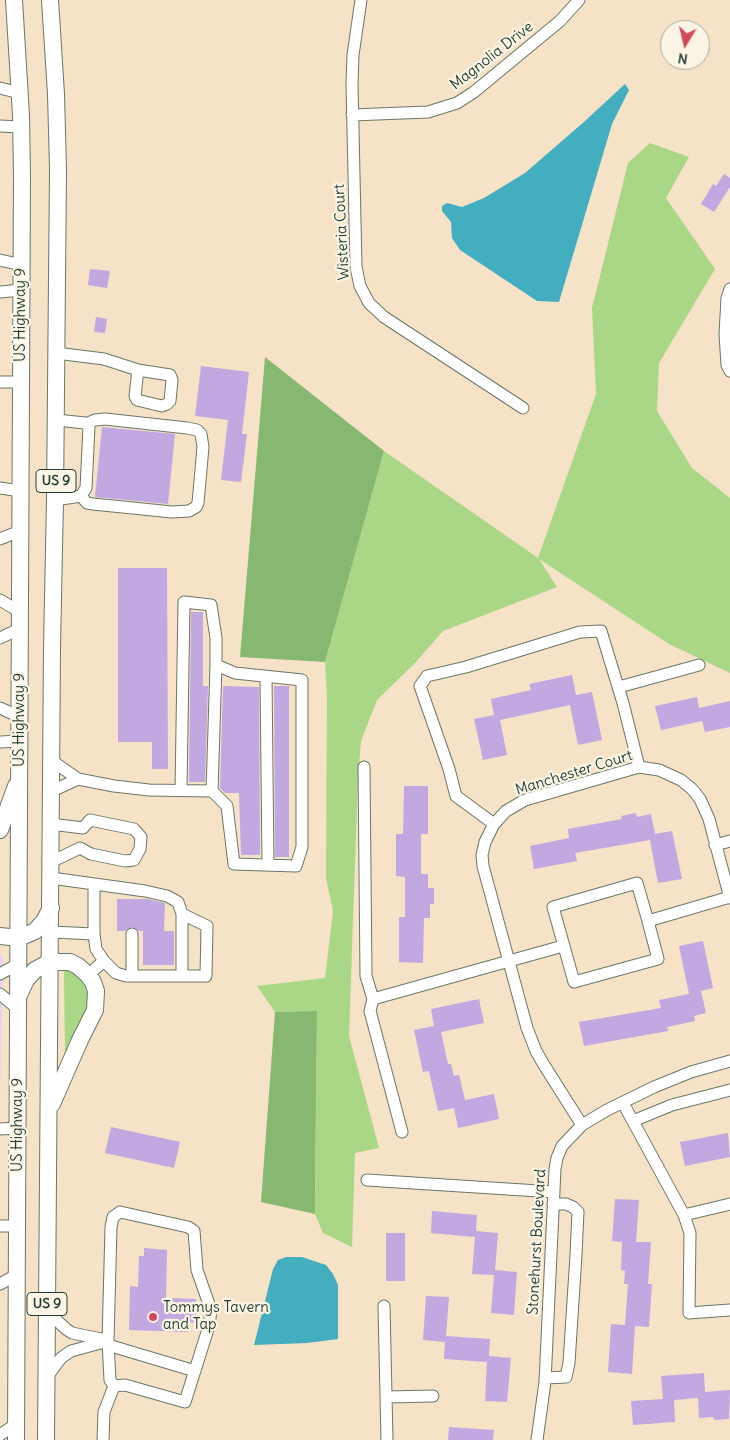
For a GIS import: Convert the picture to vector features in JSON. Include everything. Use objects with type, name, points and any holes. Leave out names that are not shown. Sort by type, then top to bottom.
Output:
[{"type":"highway","name":"US Highway 9","points":[[14,0],[21,127],[22,266],[16,1432]]},
{"type":"highway","name":"US Highway 9","points":[[46,1440],[58,169],[56,94],[50,0]]},
{"type":"highway","points":[[0,830],[20,775]]},
{"type":"highway","points":[[0,936],[19,938],[35,931],[44,921],[51,907]]},
{"type":"highway","points":[[18,1002],[26,980],[35,970],[50,962],[70,962],[78,966],[88,975],[96,991],[95,1010],[49,1112]]},
{"type":"street","name":"Wisteria Court","points":[[361,0],[352,69],[356,267],[360,286],[369,304],[384,317],[523,408]]},
{"type":"street","name":"Magnolia Drive","points":[[352,114],[428,112],[457,103],[474,92],[560,21],[579,0]]},
{"type":"street","points":[[0,88],[20,94]]},
{"type":"street","points":[[0,126],[21,127]]},
{"type":"street","points":[[0,260],[22,266]]},
{"type":"street","points":[[730,289],[727,298],[725,334],[727,365],[730,371]]},
{"type":"street","points":[[0,292],[21,290]]},
{"type":"street","points":[[56,353],[104,360],[138,370]]},
{"type":"street","points":[[0,382],[21,382]]},
{"type":"street","points":[[56,420],[86,424],[95,420],[105,419],[154,423],[197,430],[201,434],[201,465],[198,503],[196,507],[189,510],[172,512],[87,503],[81,496]]},
{"type":"street","points":[[55,500],[81,496],[86,488],[89,427],[86,424]]},
{"type":"street","points":[[0,488],[20,491]]},
{"type":"street","points":[[0,539],[20,531]]},
{"type":"street","points":[[0,600],[21,620],[0,638]]},
{"type":"street","points":[[181,790],[184,602],[211,605],[216,638],[212,791]]},
{"type":"street","points":[[494,824],[456,796],[449,769],[420,686],[427,676],[466,667],[580,632],[601,631],[640,767]]},
{"type":"street","points":[[51,760],[78,779],[114,786],[149,790],[212,791],[227,806],[234,864],[296,866],[302,847],[302,680],[235,673],[216,665]]},
{"type":"street","points":[[618,687],[699,665]]},
{"type":"street","points":[[266,676],[268,865]]},
{"type":"street","points":[[0,708],[20,717]]},
{"type":"street","points":[[0,742],[20,741]]},
{"type":"street","points":[[364,767],[366,976],[373,999],[370,1011],[402,1132]]},
{"type":"street","name":"Manchester Court","points":[[582,1125],[536,1051],[527,1028],[483,866],[482,855],[485,842],[494,824],[506,811],[524,800],[640,767],[671,774],[692,789],[705,809],[730,897]]},
{"type":"street","points":[[52,791],[78,779]]},
{"type":"street","points":[[51,870],[80,848],[83,828],[90,820],[134,829],[141,837],[140,849],[134,860],[125,862],[91,854],[80,848]]},
{"type":"street","points":[[51,824],[83,828]]},
{"type":"street","points":[[715,845],[730,841]]},
{"type":"street","points":[[51,870],[94,884],[167,896],[178,902],[181,910],[182,976]]},
{"type":"street","points":[[637,883],[648,921],[658,959],[574,982],[553,907],[637,883]]},
{"type":"street","points":[[94,884],[94,934],[96,949],[104,961],[116,973],[126,976],[206,976],[207,926],[181,910]]},
{"type":"street","points":[[648,921],[730,897]]},
{"type":"street","points":[[51,932],[94,934]]},
{"type":"street","points":[[132,934],[132,976]]},
{"type":"street","points":[[373,999],[563,946]]},
{"type":"street","points":[[88,975],[104,961]]},
{"type":"street","points":[[0,974],[18,964]]},
{"type":"street","points":[[0,994],[18,1002]]},
{"type":"street","name":"Stonehurst Boulevard","points":[[537,1440],[545,1378],[555,1169],[562,1146],[582,1125],[623,1102],[691,1072],[730,1060]]},
{"type":"street","points":[[633,1121],[672,1105],[730,1090]]},
{"type":"street","points":[[623,1102],[684,1216],[690,1233],[688,1313],[730,1310]]},
{"type":"street","points":[[0,1129],[18,1128]]},
{"type":"street","points":[[367,1180],[554,1198],[573,1207],[578,1212],[569,1363],[566,1377],[545,1378]]},
{"type":"street","points":[[684,1216],[730,1204]]},
{"type":"street","points":[[120,1212],[188,1227],[194,1231],[197,1270],[211,1310],[209,1326],[185,1402],[125,1385],[114,1386],[110,1380],[108,1343],[111,1227],[113,1217],[120,1212]]},
{"type":"street","points":[[0,1226],[17,1226]]},
{"type":"street","points":[[0,1284],[18,1274]]},
{"type":"street","points":[[384,1306],[387,1440]]},
{"type":"street","points":[[47,1311],[66,1330],[72,1333],[195,1371]]},
{"type":"street","points":[[47,1377],[61,1358],[71,1351],[108,1343]]},
{"type":"street","points":[[103,1440],[104,1412],[114,1386]]},
{"type":"street","points":[[386,1397],[433,1396]]},
{"type":"street","points":[[0,1436],[16,1432]]},
{"type":"shaded area","points":[[0,955],[3,957],[0,1101]]},
{"type":"green space","points":[[650,143],[689,157],[666,198],[715,269],[659,363],[657,411],[692,468],[730,498],[730,673],[669,644],[539,559],[557,587],[443,631],[415,663],[377,700],[361,741],[358,777],[349,1036],[379,1148],[355,1153],[352,1247],[323,1233],[315,1214],[317,1011],[275,1012],[257,986],[325,978],[333,911],[326,878],[327,697],[325,662],[384,451],[538,558],[596,394],[592,308],[628,163]]},
{"type":"green space","points":[[265,357],[384,451],[325,662],[240,657]]},
{"type":"green space","points":[[65,969],[80,977],[88,988],[90,1003],[65,1054],[64,972]]},
{"type":"green space","points":[[317,1011],[315,1214],[261,1202],[275,1012]]},
{"type":"water","points":[[625,84],[629,90],[612,124],[559,302],[537,301],[460,250],[452,238],[451,222],[442,211],[442,206],[447,203],[462,207],[484,198],[525,173]]},
{"type":"water","points":[[286,1257],[302,1257],[326,1265],[333,1274],[338,1285],[338,1339],[307,1343],[254,1345],[273,1269],[278,1260]]},
{"type":"building","points":[[724,174],[730,178],[730,187],[714,212],[701,204],[713,184],[716,186]]},
{"type":"building","points":[[90,269],[110,271],[107,288],[88,285]]},
{"type":"building","points":[[96,317],[107,319],[105,333],[94,332]]},
{"type":"building","points":[[201,366],[249,372],[242,434],[247,434],[241,482],[221,480],[228,420],[195,416]]},
{"type":"building","points":[[102,427],[175,434],[168,504],[95,497]]},
{"type":"building","points":[[118,568],[167,568],[168,769],[152,769],[152,742],[118,742]]},
{"type":"building","points":[[191,612],[203,612],[203,686],[208,686],[205,782],[189,782]]},
{"type":"building","points":[[572,675],[576,695],[592,692],[602,740],[578,745],[570,705],[500,720],[507,755],[483,760],[474,719],[494,715],[491,699],[531,690],[529,684]]},
{"type":"building","points":[[223,686],[259,687],[260,855],[241,855],[239,793],[225,793],[220,788]]},
{"type":"building","points":[[274,686],[289,686],[289,857],[275,857]]},
{"type":"building","points":[[697,697],[699,708],[730,701],[730,727],[705,732],[702,721],[661,730],[655,706]]},
{"type":"building","points":[[404,786],[428,786],[428,834],[421,834],[421,874],[428,874],[428,888],[434,888],[434,904],[430,904],[430,918],[424,918],[423,963],[399,962],[399,917],[405,917],[405,877],[396,876],[396,834],[403,834]]},
{"type":"building","points":[[636,813],[637,817],[651,814],[655,834],[672,831],[682,879],[658,883],[650,840],[575,853],[577,861],[534,869],[530,846],[569,838],[568,829],[622,819],[621,816]]},
{"type":"building","points":[[117,899],[147,899],[165,903],[164,931],[174,931],[174,965],[143,965],[143,931],[132,927],[125,931],[117,931]]},
{"type":"building","points":[[703,941],[713,988],[701,991],[706,1013],[694,1016],[695,1021],[667,1027],[668,1031],[584,1046],[579,1022],[661,1008],[659,1000],[689,994],[679,946]]},
{"type":"building","points":[[479,999],[484,1023],[441,1032],[448,1064],[451,1064],[454,1076],[459,1075],[465,1100],[494,1094],[499,1119],[458,1128],[454,1108],[438,1111],[429,1071],[423,1072],[414,1030],[434,1026],[431,1009]]},
{"type":"building","points":[[111,1127],[180,1142],[174,1168],[105,1153]]},
{"type":"building","points":[[728,1133],[730,1157],[685,1166],[680,1142]]},
{"type":"building","points":[[615,1199],[639,1200],[636,1242],[651,1242],[648,1284],[652,1284],[649,1327],[635,1326],[632,1374],[608,1372],[611,1324],[625,1325],[628,1284],[624,1284],[625,1271],[621,1270],[622,1242],[612,1241]]},
{"type":"building","points":[[432,1211],[477,1215],[476,1231],[498,1233],[495,1270],[517,1272],[514,1315],[491,1313],[494,1275],[472,1274],[475,1237],[431,1233]]},
{"type":"building","points":[[386,1233],[405,1233],[405,1281],[386,1281]]},
{"type":"building","points":[[144,1248],[167,1250],[166,1298],[196,1299],[196,1323],[188,1322],[188,1332],[129,1330],[130,1286],[138,1287],[139,1256],[144,1256]]},
{"type":"building","points":[[426,1296],[449,1297],[446,1336],[490,1339],[489,1356],[511,1358],[507,1402],[485,1401],[487,1362],[444,1359],[445,1342],[423,1340]]},
{"type":"building","points":[[704,1373],[705,1392],[730,1390],[729,1419],[699,1418],[698,1398],[674,1400],[675,1422],[633,1425],[631,1401],[663,1399],[661,1376]]},
{"type":"building","points":[[449,1427],[494,1430],[493,1440],[448,1440]]},
{"type":"place","name":"Tommys Tavern and Tap","points":[[153,1317]]}]
